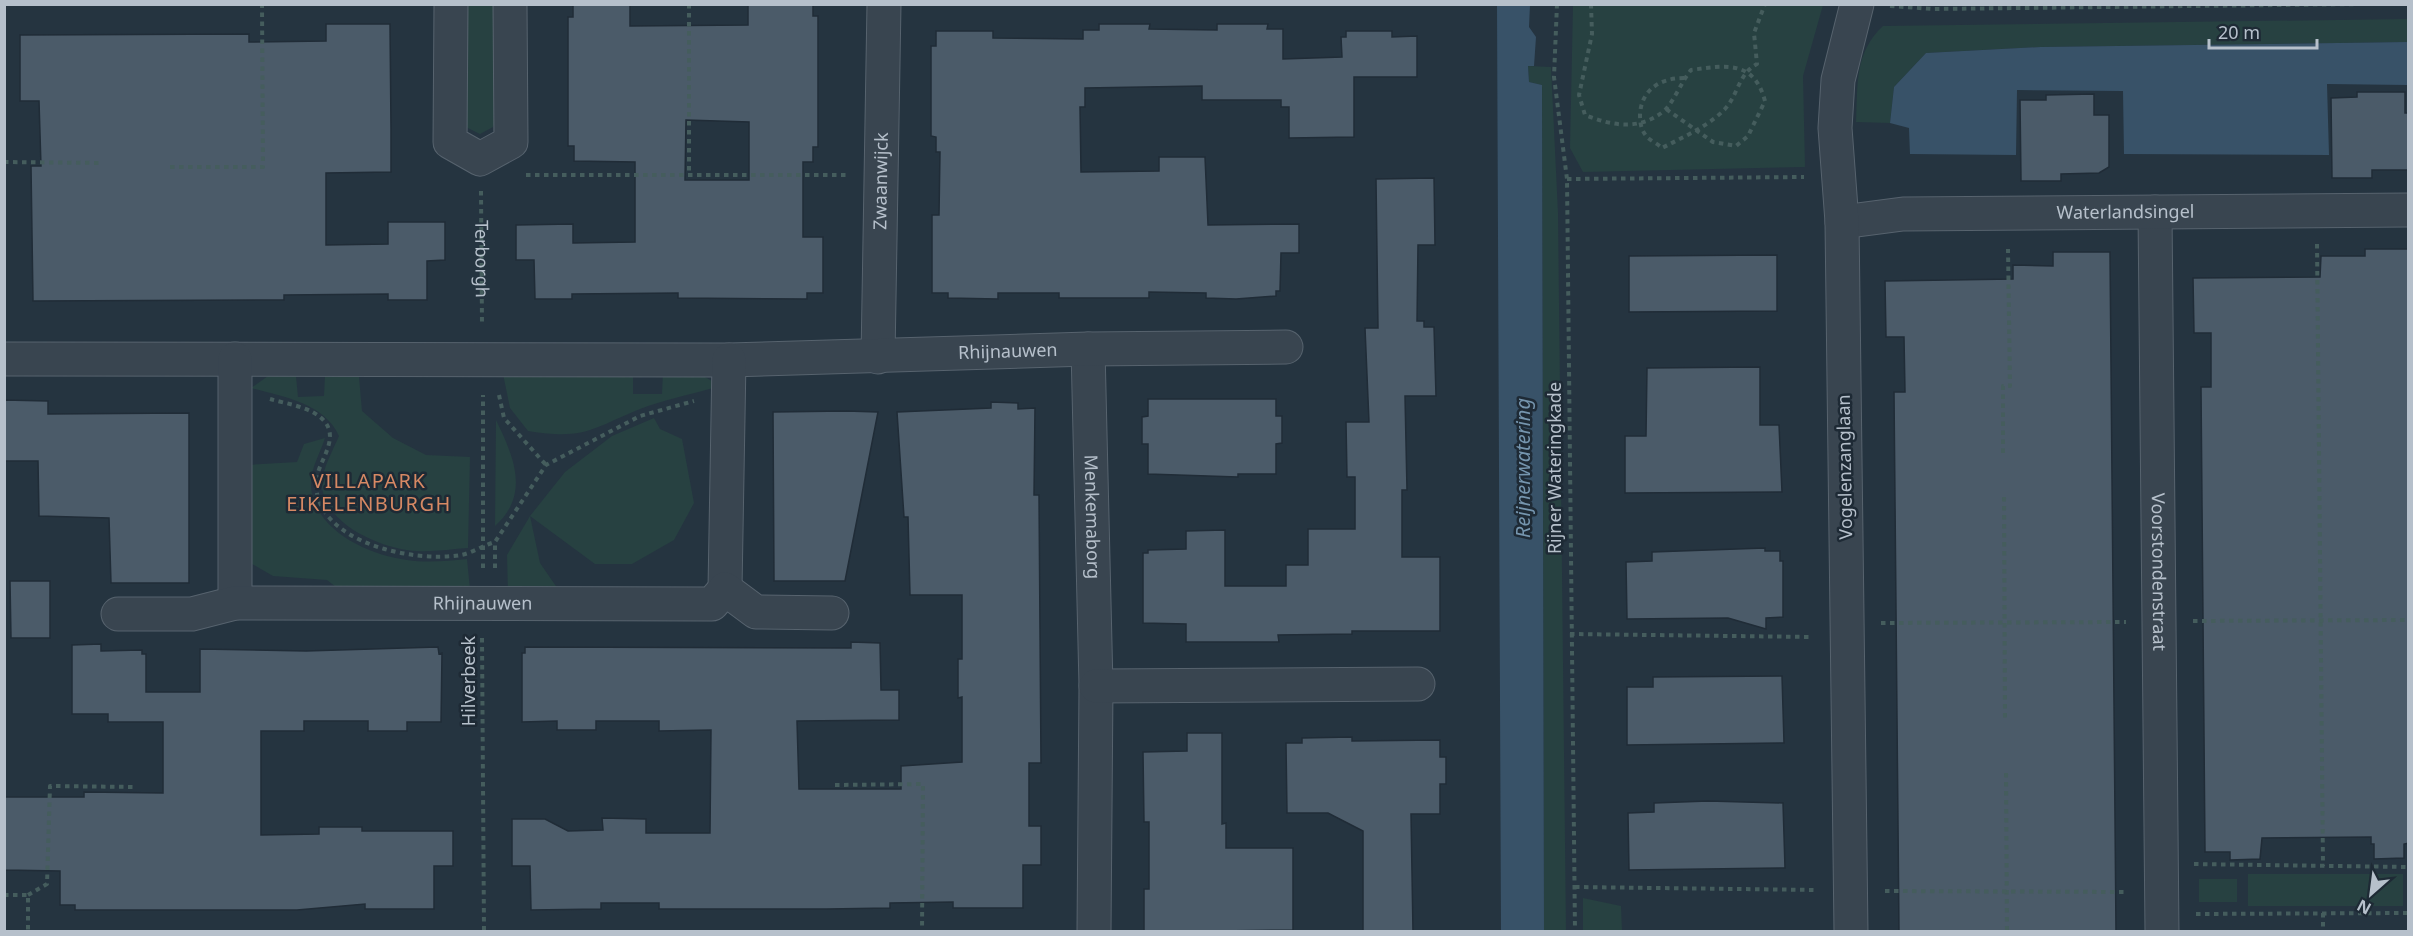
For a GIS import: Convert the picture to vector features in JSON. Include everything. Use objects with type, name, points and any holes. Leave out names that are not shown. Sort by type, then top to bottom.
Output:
[{"type":"street","points":[[451,4],[450,142],[481,167],[511,142],[510,4]]},
{"type":"street","name":"Zwaanwijck","points":[[878,357],[884,4]]},
{"type":"street","name":"Vogelenzanglaan","points":[[1851,932],[1842,222],[1835,128],[1838,80],[1869,5]]},
{"type":"street","name":"Waterlandsingel","points":[[1842,222],[1903,214],[2409,210]]},
{"type":"street","name":"Voorstondenstraat","points":[[2155,212],[2162,923]]},
{"type":"street","name":"Rhijnauwen","points":[[4,358],[235,374],[486,359],[729,376],[878,357],[1088,349],[1286,347]]},
{"type":"street","name":"Menkemaborg","points":[[1088,349],[1096,686],[1094,932]]},
{"type":"street","points":[[235,374],[235,603]]},
{"type":"street","points":[[729,376],[725,589],[756,612],[832,613]]},
{"type":"street","name":"Rhijnauwen","points":[[118,614],[192,614],[235,603],[712,603],[725,589]]},
{"type":"street","points":[[1096,686],[1418,684]]},
{"type":"path","points":[[170,167],[263,167],[262,4]]},
{"type":"path","points":[[689,4],[689,175]]},
{"type":"path","name":"Rijner Wateringkade","points":[[1557,4],[1554,76],[1567,179],[1570,634],[1575,932]]},
{"type":"path","points":[[1591,4],[1592,33],[1579,95],[1585,115],[1610,125],[1640,124],[1666,109],[1692,70],[1724,65],[1746,70],[1761,85],[1766,100],[1748,136],[1736,146],[1713,142],[1666,109]]},
{"type":"path","points":[[1685,78],[1671,78],[1652,87],[1640,102],[1640,124],[1647,137],[1662,148],[1696,130],[1725,109],[1746,70],[1756,64],[1754,33],[1765,4]]},
{"type":"path","points":[[1869,5],[1934,9],[2366,4]]},
{"type":"path","points":[[4,162],[102,163]]},
{"type":"path","points":[[481,167],[689,175],[881,175]]},
{"type":"path","name":"Terborgh","points":[[481,167],[486,359]]},
{"type":"path","points":[[1567,179],[1837,176]]},
{"type":"path","points":[[2317,238],[2323,866]]},
{"type":"path","points":[[2003,453],[2003,386],[2010,386],[2007,242]]},
{"type":"path","points":[[486,359],[504,418],[546,465]]},
{"type":"path","name":"Hilverbeek","points":[[484,932],[488,604],[483,546],[486,359]]},
{"type":"path","points":[[235,374],[306,409],[325,422],[330,438],[316,480],[318,495],[326,514],[358,541],[411,556],[462,555],[495,542]]},
{"type":"path","points":[[488,604],[495,542],[546,465],[640,416],[729,376]]},
{"type":"path","points":[[2004,497],[2006,718]]},
{"type":"path","points":[[1570,634],[1847,637]]},
{"type":"path","points":[[2006,773],[2007,932]]},
{"type":"path","points":[[835,785],[923,784],[922,932]]},
{"type":"path","points":[[4,895],[28,896],[47,884],[50,786],[136,788]]},
{"type":"path","points":[[2160,864],[2409,867]]},
{"type":"path","points":[[28,896],[28,932]]},
{"type":"path","points":[[2162,923],[2323,913],[2409,913]]},
{"type":"path","points":[[2323,913],[2323,932]]},
{"type":"green space","points":[[461,5],[498,5],[498,113],[493,127],[480,134],[466,127]]},
{"type":"green space","points":[[1573,5],[1823,5],[1803,76],[1805,167],[1583,172],[1570,148]]},
{"type":"green space","points":[[2408,19],[2408,42],[2041,47],[1926,53],[1894,87],[1890,123],[1856,122],[1859,70],[1862,58],[1874,36],[1883,26]]},
{"type":"green space","points":[[1528,66],[1551,67],[1558,213],[1566,932],[1544,931],[1542,85],[1529,82]]},
{"type":"green space","points":[[663,371],[698,373],[712,381],[713,388],[649,406],[587,431],[563,434],[528,431],[510,408],[503,374],[633,374],[633,394],[662,394]]},
{"type":"green space","points":[[325,375],[359,377],[362,411],[393,438],[426,455],[470,457],[468,548],[423,551],[388,546],[357,532],[343,523],[332,511],[325,498],[322,478],[339,436],[332,425],[324,416],[302,403],[251,388],[268,376],[296,376],[298,397],[324,396]]},
{"type":"green space","points":[[654,418],[660,429],[682,439],[694,503],[674,540],[632,564],[595,564],[530,516],[565,472],[612,436]]},
{"type":"green space","points":[[496,420],[513,460],[516,488],[513,501],[506,514],[495,526]]},
{"type":"green space","points":[[325,438],[314,465],[311,482],[313,498],[320,513],[330,526],[359,545],[391,557],[422,561],[467,559],[470,589],[336,587],[327,580],[273,576],[247,561],[247,465],[297,462],[304,444]]},
{"type":"green space","points":[[530,516],[540,563],[560,592],[508,594],[507,555]]},
{"type":"green space","points":[[2248,874],[2403,874],[2403,906],[2248,906]]},
{"type":"green space","points":[[2199,879],[2237,879],[2237,902],[2199,902]]},
{"type":"green space","points":[[1583,898],[1621,906],[1622,931],[1583,931]]},
{"type":"water","name":"Reijnerwatering","points":[[1497,5],[1530,5],[1529,27],[1536,37],[1534,66],[1528,66],[1529,82],[1542,85],[1544,931],[1501,931]]},
{"type":"water","points":[[2408,42],[2408,85],[2327,84],[2329,155],[2124,154],[2123,91],[2017,90],[2016,155],[1910,154],[1909,128],[1890,123],[1894,87],[1926,53],[2041,47]]},
{"type":"building","points":[[573,4],[630,4],[630,26],[748,25],[748,4],[813,4],[813,16],[818,16],[818,147],[813,147],[813,162],[803,162],[803,237],[823,237],[823,293],[807,293],[807,299],[678,298],[678,293],[572,294],[572,299],[535,299],[534,260],[516,260],[516,225],[573,224],[573,243],[635,242],[635,162],[574,161],[574,146],[568,146],[568,17],[573,17]],"holes":[[[686,120],[749,122],[749,180],[685,180]]]},
{"type":"building","points":[[326,24],[390,24],[391,172],[326,173],[326,245],[388,244],[388,222],[445,222],[445,260],[427,261],[427,300],[388,300],[388,294],[284,295],[284,300],[33,301],[31,166],[41,166],[39,101],[20,101],[20,35],[249,34],[249,42],[326,41]]},
{"type":"building","points":[[1099,24],[1150,24],[1149,29],[1217,30],[1217,24],[1268,24],[1267,29],[1283,29],[1283,59],[1342,57],[1341,37],[1346,37],[1346,31],[1392,31],[1392,37],[1417,36],[1417,77],[1354,77],[1354,137],[1289,138],[1289,107],[1281,107],[1281,100],[1202,100],[1202,86],[1085,88],[1085,107],[1080,107],[1081,172],[1159,171],[1159,157],[1205,157],[1208,225],[1299,224],[1299,253],[1281,253],[1280,291],[1276,291],[1276,296],[1236,299],[1206,298],[1206,293],[1149,292],[1149,298],[1059,298],[1059,293],[998,293],[998,299],[948,298],[948,293],[932,293],[932,215],[939,215],[940,152],[936,152],[936,137],[931,136],[931,46],[936,46],[936,31],[993,31],[993,38],[1083,39],[1083,30],[1099,30]]},
{"type":"building","points":[[2357,92],[2405,92],[2405,113],[2409,113],[2409,170],[2372,170],[2372,178],[2332,178],[2331,98],[2357,97]]},
{"type":"building","points":[[2094,94],[2094,115],[2109,115],[2109,167],[2099,173],[2061,174],[2061,181],[2021,181],[2020,100],[2046,100],[2046,95]]},
{"type":"building","points":[[1434,178],[1435,245],[1418,245],[1417,321],[1424,321],[1424,327],[1434,327],[1436,396],[1405,396],[1407,490],[1402,490],[1402,557],[1440,557],[1440,631],[1352,631],[1352,634],[1278,635],[1279,642],[1186,642],[1186,624],[1143,623],[1143,553],[1148,553],[1148,550],[1186,549],[1186,531],[1225,530],[1225,586],[1286,586],[1286,565],[1308,565],[1308,529],[1355,529],[1355,477],[1347,477],[1346,422],[1369,422],[1365,328],[1378,328],[1376,179]]},
{"type":"building","points":[[2365,249],[2409,249],[2409,843],[2404,844],[2404,858],[2374,859],[2374,844],[2371,844],[2371,837],[2262,838],[2260,859],[2230,860],[2230,852],[2205,852],[2201,387],[2211,387],[2211,333],[2194,333],[2193,278],[2320,277],[2321,256],[2365,256]]},
{"type":"building","points":[[2053,252],[2110,252],[2116,932],[1899,932],[1894,392],[1905,392],[1904,337],[1886,337],[1885,281],[2013,279],[2013,265],[2053,266]]},
{"type":"building","points":[[1777,255],[1777,311],[1629,312],[1629,256]]},
{"type":"building","points":[[1760,367],[1760,425],[1779,425],[1782,492],[1625,493],[1625,436],[1646,436],[1647,368]]},
{"type":"building","points":[[1148,399],[1276,399],[1276,416],[1282,416],[1282,443],[1276,444],[1276,474],[1238,474],[1238,477],[1148,474],[1148,444],[1142,444],[1142,417],[1148,416]]},
{"type":"building","points":[[4,400],[48,401],[48,414],[189,413],[189,583],[111,583],[109,518],[39,516],[38,461],[4,461]]},
{"type":"building","points":[[991,402],[1018,403],[1018,409],[1035,408],[1034,495],[1039,495],[1041,763],[1029,763],[1029,826],[1041,826],[1041,865],[1023,865],[1023,908],[953,908],[953,902],[890,903],[890,908],[659,909],[659,903],[601,903],[601,909],[531,910],[530,866],[512,866],[512,819],[545,819],[568,831],[603,830],[602,818],[646,819],[646,833],[710,833],[711,730],[659,731],[659,721],[596,721],[596,730],[557,730],[557,721],[522,722],[522,653],[525,653],[525,647],[851,648],[851,642],[880,643],[881,690],[899,690],[899,720],[797,721],[799,789],[901,789],[901,766],[962,762],[962,697],[958,698],[958,659],[962,659],[962,595],[910,595],[908,517],[904,517],[897,412],[991,408]]},
{"type":"building","points":[[773,412],[878,412],[845,581],[774,581]]},
{"type":"building","points":[[1765,548],[1765,551],[1780,551],[1780,561],[1783,561],[1783,617],[1766,618],[1766,629],[1728,618],[1627,619],[1626,562],[1652,561],[1652,552]]},
{"type":"building","points":[[10,581],[50,581],[50,638],[11,638]]},
{"type":"building","points":[[101,644],[101,651],[142,650],[142,654],[146,654],[146,692],[200,692],[200,649],[306,651],[438,647],[439,654],[442,653],[441,722],[407,722],[407,731],[368,731],[368,721],[304,721],[304,731],[261,731],[261,835],[319,834],[319,827],[362,827],[362,831],[453,831],[453,866],[434,866],[434,909],[365,909],[365,904],[297,910],[75,910],[75,905],[60,905],[60,871],[4,870],[4,797],[84,797],[84,792],[163,793],[163,722],[108,722],[108,714],[72,714],[72,645]]},
{"type":"building","points":[[1782,676],[1784,743],[1627,745],[1627,687],[1653,687],[1653,677]]},
{"type":"building","points":[[1187,733],[1222,733],[1222,824],[1226,823],[1226,848],[1293,848],[1293,930],[1144,932],[1144,889],[1149,889],[1149,822],[1144,822],[1143,752],[1187,751]]},
{"type":"building","points":[[1352,737],[1352,741],[1440,740],[1440,757],[1446,757],[1446,784],[1440,784],[1440,814],[1411,814],[1413,932],[1363,932],[1363,831],[1328,813],[1287,813],[1286,743],[1302,743],[1302,738]]},
{"type":"building","points":[[1708,801],[1783,803],[1785,868],[1629,870],[1628,813],[1654,812],[1654,803]]},
{"type":"district","name":"VILLAPARK EIKELENBURGH","points":[[369,492]]}]
